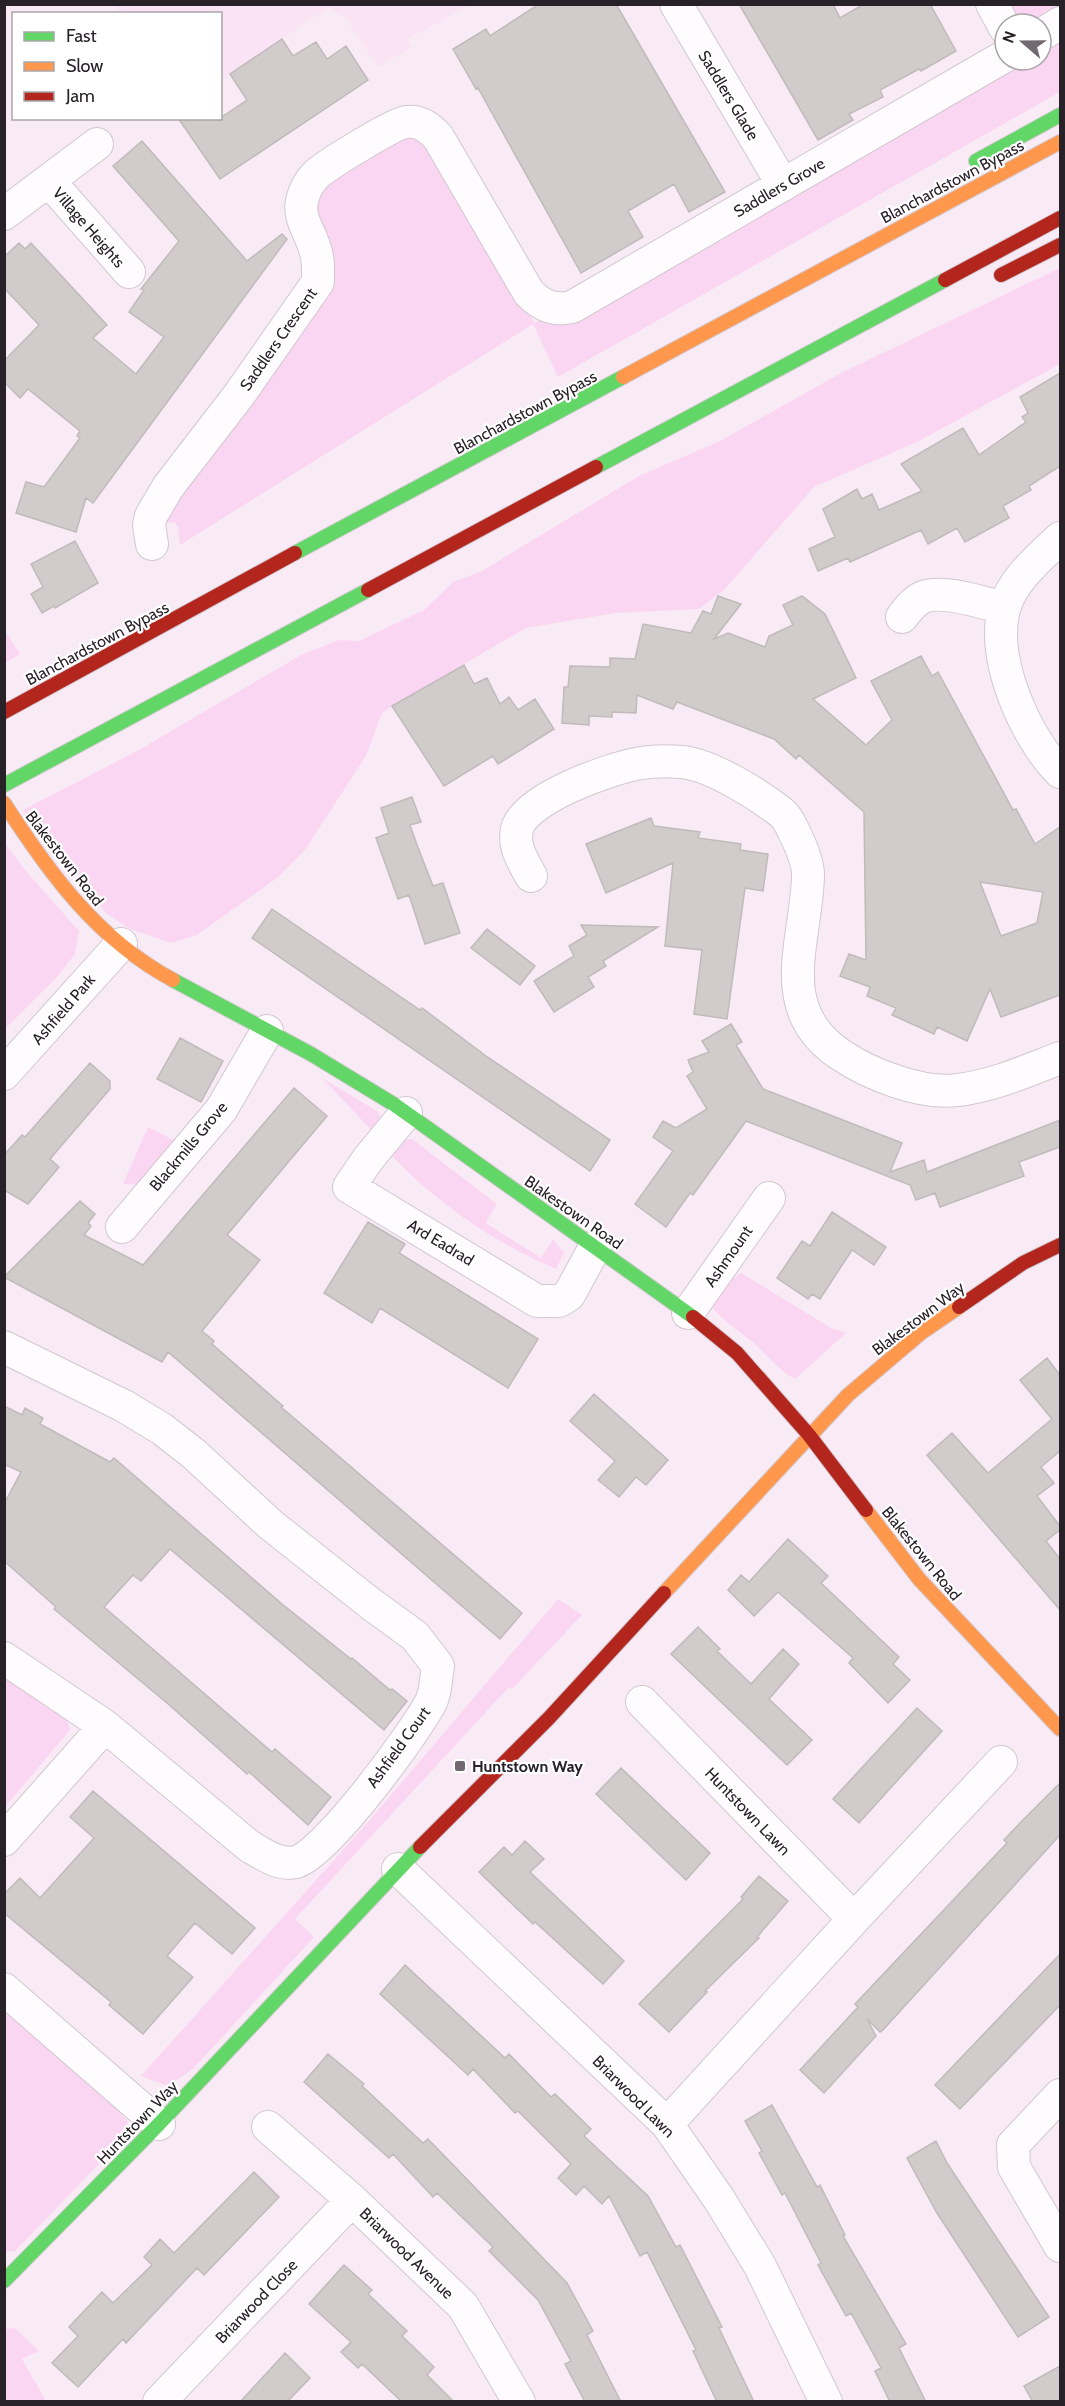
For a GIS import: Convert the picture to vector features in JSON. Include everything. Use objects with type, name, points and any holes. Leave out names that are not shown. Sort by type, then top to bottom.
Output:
[{"type":"main road","points":[[967,166],[1060,115]]},
{"type":"main road","name":"Blanchardstown Bypass","points":[[4,712],[1060,142]]},
{"type":"main road","points":[[4,785],[1060,218]]},
{"type":"main road","points":[[987,282],[1060,245]]},
{"type":"main road","points":[[707,407],[797,375]]},
{"type":"main road","points":[[192,610],[288,541]]},
{"type":"main road","name":"Blakestown Road","points":[[4,803],[35,850],[78,906],[121,944],[161,973],[320,1059],[406,1113],[688,1313],[737,1353],[809,1435],[919,1579],[1060,1729]]},
{"type":"main road","name":"Blakestown Way","points":[[809,1435],[848,1395],[921,1334],[1023,1263],[1060,1245]]},
{"type":"main road","name":"Huntstown Way","points":[[4,2281],[159,2124],[398,1869],[549,1718],[809,1435]]},
{"type":"street","name":"Saddlers Glade","points":[[676,4],[783,185]]},
{"type":"street","name":"Saddlers Grove","points":[[551,308],[572,307],[993,64]]},
{"type":"street","name":"Saddlers Crescent","points":[[152,544],[149,525],[151,516],[168,487],[239,394],[318,282],[319,264],[302,217],[302,203],[306,189],[317,174],[391,127],[405,122],[415,122],[430,129],[438,137],[527,291],[538,301],[551,308]]},
{"type":"street","name":"Village Heights","points":[[4,214],[97,144]]},
{"type":"street","name":"Village Heights","points":[[49,181],[129,272]]},
{"type":"street","points":[[1060,538],[1031,566],[1010,595],[1005,608],[1001,646],[1014,694],[1039,745],[1060,772]]},
{"type":"street","points":[[903,617],[916,602],[934,595],[1005,608]]},
{"type":"street","points":[[531,876],[516,847],[517,830],[523,815],[544,800],[596,776],[642,763],[683,762],[717,774],[756,795],[785,815],[799,840],[808,873],[796,970],[798,989],[802,1006],[812,1025],[825,1043],[839,1054],[861,1066],[904,1083],[930,1090],[954,1091],[1060,1058]]},
{"type":"street","name":"Ashfield Park","points":[[4,1074],[121,944]]},
{"type":"street","name":"Blackmills Grove","points":[[126,1209],[221,1110],[267,1031]]},
{"type":"street","name":"Ard Eadrad","points":[[406,1113],[368,1159],[349,1187],[537,1301],[559,1301],[569,1295],[595,1247]]},
{"type":"street","name":"Ashmount","points":[[688,1313],[769,1198]]},
{"type":"street","name":"Ashfield Court","points":[[4,1347],[124,1406],[162,1429],[194,1454],[271,1525],[415,1636],[438,1666],[432,1700],[388,1765],[321,1846],[307,1857],[295,1862],[284,1863],[249,1846],[105,1726],[4,1658]]},
{"type":"street","name":"Huntstown Lawn","points":[[642,1702],[854,1919]]},
{"type":"street","points":[[4,1840],[105,1726]]},
{"type":"street","points":[[667,2124],[1001,1762]]},
{"type":"street","name":"Briarwood Lawn","points":[[398,1869],[667,2124],[719,2199],[760,2266],[826,2402]]},
{"type":"street","points":[[4,1989],[159,2124]]},
{"type":"street","points":[[1060,2095],[1013,2145],[1014,2167],[1060,2246]]},
{"type":"street","name":"Briarwood Avenue","points":[[268,2127],[352,2200],[463,2306],[519,2402]]},
{"type":"street","name":"Briarwood Close","points":[[159,2402],[352,2200]]},
{"type":"shaded area","points":[[114,5],[470,5],[407,39],[412,47],[378,67],[345,17],[331,8],[326,9],[222,79],[222,12],[120,12]]},
{"type":"shaded area","points":[[1007,5],[1060,5],[1060,16],[1053,19],[1053,12],[1012,12]]},
{"type":"shaded area","points":[[1060,38],[1060,92],[558,377],[533,324],[180,545],[178,527],[174,522],[164,523],[162,514],[327,287],[313,219],[321,185],[397,135],[422,135],[534,323],[788,199],[1003,72],[1053,72],[1053,42]]},
{"type":"shaded area","points":[[1060,268],[1060,364],[917,442],[814,487],[724,590],[699,609],[615,613],[526,628],[392,706],[382,713],[366,756],[304,851],[277,878],[197,935],[171,943],[130,929],[106,913],[23,810],[137,751],[301,655],[339,640],[359,641],[424,610],[453,582],[480,572],[639,476],[720,441],[841,373]]},
{"type":"shaded area","points":[[4,629],[20,654],[5,663],[4,663]]},
{"type":"shaded area","points":[[4,842],[25,870],[79,931],[75,954],[58,976],[5,1029]]},
{"type":"shaded area","points":[[322,1078],[377,1111],[380,1126],[377,1136]]},
{"type":"shaded area","points":[[148,1127],[179,1143],[144,1185],[123,1184]]},
{"type":"shaded area","points":[[412,1139],[497,1204],[486,1222],[490,1226],[541,1258],[553,1239],[564,1253],[556,1269],[509,1246],[466,1219],[405,1170],[387,1151],[397,1141]]},
{"type":"shaded area","points":[[741,1273],[831,1328],[846,1333],[795,1379],[789,1376],[755,1344],[726,1322],[711,1306],[716,1291]]},
{"type":"shaded area","points":[[558,1599],[582,1615],[512,1689],[509,1687],[295,1919],[314,1937],[193,2069],[168,2086],[141,2076],[368,1822]]},
{"type":"shaded area","points":[[5,1668],[66,1716],[70,1730],[5,1807]]},
{"type":"shaded area","points":[[4,2010],[116,2108],[128,2122],[126,2136],[15,2251],[6,2252]]},
{"type":"shaded area","points":[[4,2327],[6,2329],[15,2328],[39,2351],[22,2359],[46,2401],[5,2401]]},
{"type":"building","points":[[539,4],[616,4],[725,192],[689,212],[674,184],[628,211],[643,237],[581,273],[478,88],[476,89],[453,49],[486,29],[490,36]]},
{"type":"building","points":[[739,4],[833,4],[840,18],[864,4],[930,4],[956,51],[921,71],[919,69],[880,90],[883,97],[849,114],[853,120],[818,140]]},
{"type":"building","points":[[282,39],[293,56],[316,42],[327,59],[346,46],[368,80],[220,179],[179,120],[222,120],[222,117],[247,100],[230,74]]},
{"type":"building","points":[[142,141],[247,261],[282,234],[287,239],[93,503],[86,498],[76,532],[16,513],[26,482],[44,487],[80,438],[77,436],[80,431],[28,389],[20,398],[4,382],[4,361],[39,325],[4,288],[4,257],[19,243],[25,249],[31,243],[107,325],[93,338],[136,374],[164,337],[129,312],[144,290],[141,289],[179,241],[113,166]]},
{"type":"building","points":[[1060,373],[1060,466],[1029,486],[1031,490],[1003,506],[1009,518],[965,542],[957,528],[928,544],[921,530],[850,562],[848,558],[818,571],[809,549],[835,537],[823,509],[857,489],[862,499],[872,494],[879,510],[922,491],[901,464],[963,428],[979,455],[1026,422],[1022,417],[1028,413],[1020,397]]},
{"type":"building","points":[[75,541],[98,583],[42,613],[31,594],[43,587],[31,564]]},
{"type":"building","points":[[718,596],[741,604],[714,639],[728,633],[765,647],[769,636],[793,625],[783,605],[802,596],[825,614],[856,678],[813,699],[866,745],[892,720],[871,681],[921,656],[932,676],[938,672],[1013,810],[1016,809],[1035,844],[1060,827],[1060,995],[1001,1017],[990,989],[967,1041],[937,1027],[934,1034],[892,1015],[896,1008],[867,996],[870,987],[840,976],[849,954],[866,960],[864,812],[799,755],[796,759],[774,739],[677,702],[673,709],[637,695],[636,713],[612,712],[612,717],[589,716],[589,725],[562,723],[564,687],[568,687],[570,666],[610,667],[610,658],[635,659],[643,624],[691,633],[703,611],[711,614]],"holes":[[[980,882],[1043,892],[1037,923],[1001,936]]]},
{"type":"building","points":[[464,665],[474,684],[487,678],[500,704],[509,697],[518,710],[535,699],[554,729],[498,764],[493,756],[444,786],[392,706]]},
{"type":"building","points":[[412,797],[421,822],[410,825],[417,845],[433,886],[443,883],[460,933],[425,944],[409,895],[398,899],[376,838],[389,833],[381,808]]},
{"type":"building","points":[[651,818],[654,826],[700,832],[698,838],[741,844],[740,850],[768,854],[763,891],[745,888],[727,1019],[694,1014],[702,950],[665,946],[673,863],[606,893],[586,844]]},
{"type":"building","points":[[272,909],[420,1010],[422,1008],[486,1056],[610,1140],[590,1171],[252,938]]},
{"type":"building","points":[[581,925],[658,927],[603,961],[606,966],[588,977],[594,987],[554,1012],[534,981],[574,956],[569,946],[587,935]]},
{"type":"building","points":[[487,929],[535,966],[520,985],[471,948]]},
{"type":"building","points":[[731,1024],[742,1042],[736,1045],[763,1089],[902,1143],[890,1172],[924,1160],[927,1172],[1060,1120],[1060,1147],[1019,1162],[1024,1176],[940,1207],[935,1193],[916,1200],[910,1185],[746,1121],[693,1195],[690,1193],[666,1227],[635,1204],[673,1151],[653,1137],[663,1121],[676,1128],[707,1109],[687,1076],[693,1072],[688,1060],[709,1052],[702,1041]]},
{"type":"building","points":[[180,1038],[223,1061],[201,1102],[157,1079]]},
{"type":"building","points":[[90,1063],[110,1081],[110,1089],[50,1159],[59,1167],[28,1204],[4,1190],[4,1155],[22,1135],[25,1137]]},
{"type":"building","points":[[294,1088],[327,1116],[227,1235],[260,1260],[202,1331],[214,1341],[212,1344],[283,1406],[281,1407],[522,1613],[500,1639],[168,1352],[162,1362],[4,1277],[80,1201],[95,1214],[88,1223],[91,1226],[84,1235],[143,1265]]},
{"type":"building","points":[[832,1212],[886,1247],[874,1265],[852,1250],[820,1299],[812,1294],[808,1299],[777,1278],[802,1241],[810,1246]]},
{"type":"building","points":[[368,1222],[405,1244],[399,1253],[538,1339],[508,1388],[380,1308],[372,1323],[324,1293]]},
{"type":"building","points":[[1047,1358],[1060,1375],[1060,1451],[1041,1467],[1054,1483],[1037,1496],[1060,1526],[1060,1530],[1046,1541],[1060,1559],[1060,1610],[927,1455],[952,1433],[988,1473],[1052,1419],[1020,1380]]},
{"type":"building","points":[[594,1394],[668,1460],[646,1485],[636,1477],[619,1497],[598,1480],[615,1461],[570,1421]]},
{"type":"building","points":[[4,1406],[22,1415],[25,1408],[43,1418],[40,1424],[110,1462],[114,1458],[282,1604],[407,1701],[384,1730],[170,1549],[141,1581],[133,1575],[104,1607],[272,1752],[275,1749],[331,1797],[308,1825],[249,1772],[247,1774],[167,1703],[54,1609],[56,1607],[4,1561],[4,1504],[21,1472],[4,1464]]},
{"type":"building","points":[[788,1539],[828,1576],[821,1583],[899,1657],[893,1664],[910,1680],[888,1703],[849,1663],[853,1658],[778,1592],[754,1616],[728,1590],[741,1575],[749,1582]]},
{"type":"building","points":[[698,1627],[720,1649],[717,1651],[751,1684],[783,1649],[799,1664],[769,1699],[812,1740],[787,1765],[671,1654]]},
{"type":"building","points":[[917,1708],[942,1731],[859,1823],[833,1799]]},
{"type":"building","points":[[621,1768],[710,1853],[686,1880],[596,1794]]},
{"type":"building","points":[[1060,1783],[1060,1835],[883,2030],[880,2032],[867,2019],[876,2036],[824,2093],[800,2070],[858,2007],[855,2004],[1007,1843],[1004,1840]]},
{"type":"building","points":[[93,1791],[255,1928],[232,1954],[195,1923],[167,1956],[193,1977],[143,2034],[109,2005],[111,2002],[4,1913],[4,1894],[20,1878],[40,1898],[94,1838],[70,1817]]},
{"type":"building","points":[[525,1841],[544,1859],[530,1872],[624,1961],[603,1984],[535,1922],[533,1924],[479,1872],[504,1847],[512,1855]]},
{"type":"building","points":[[759,1876],[788,1901],[757,1937],[759,1938],[705,1991],[707,1992],[669,2032],[639,2004],[743,1899],[741,1897]]},
{"type":"building","points":[[1060,1954],[1060,2005],[960,2109],[935,2085]]},
{"type":"building","points":[[405,1965],[505,2058],[509,2054],[551,2097],[555,2094],[591,2129],[584,2136],[648,2196],[676,2247],[680,2245],[722,2327],[719,2328],[754,2402],[717,2402],[693,2351],[696,2350],[647,2252],[640,2256],[609,2196],[602,2204],[584,2186],[576,2195],[558,2178],[571,2164],[518,2111],[515,2113],[473,2069],[468,2075],[380,1994]]},
{"type":"building","points":[[328,2054],[364,2084],[362,2086],[423,2143],[428,2139],[567,2283],[593,2331],[587,2335],[621,2402],[585,2402],[565,2364],[571,2361],[538,2300],[489,2251],[493,2247],[437,2193],[433,2197],[393,2154],[389,2158],[304,2082]]},
{"type":"building","points":[[772,2105],[817,2187],[820,2185],[845,2235],[843,2236],[906,2344],[899,2348],[926,2402],[890,2402],[875,2371],[881,2368],[851,2313],[846,2316],[818,2265],[821,2263],[785,2193],[782,2195],[759,2153],[762,2151],[745,2121]]},
{"type":"building","points":[[936,2141],[947,2163],[1049,2317],[1018,2337],[937,2213],[907,2158]]},
{"type":"building","points":[[254,2172],[279,2197],[204,2275],[197,2268],[126,2343],[123,2339],[78,2387],[52,2363],[78,2336],[69,2327],[102,2292],[113,2303],[152,2265],[144,2257],[160,2239],[174,2253]]},
{"type":"building","points":[[344,2265],[372,2290],[368,2294],[407,2331],[402,2336],[434,2367],[427,2375],[454,2402],[402,2402],[362,2364],[358,2368],[341,2352],[351,2342],[309,2304]]},
{"type":"building","points":[[285,2353],[310,2378],[287,2402],[240,2402]]},
{"type":"building","points":[[1060,2366],[1060,2402],[1033,2402],[1024,2386]]},
{"type":"traffic: fast","points":[[976,161],[1060,115]]},
{"type":"traffic: fast","points":[[596,467],[945,280]]},
{"type":"traffic: fast","points":[[295,553],[623,377]]},
{"type":"traffic: fast","points":[[4,785],[368,590]]},
{"type":"traffic: fast","points":[[173,980],[311,1054],[395,1105],[693,1317]]},
{"type":"traffic: fast","points":[[4,2281],[159,2124],[420,1847]]},
{"type":"traffic: slow","points":[[623,377],[1060,142]]},
{"type":"traffic: slow","points":[[4,803],[39,855],[77,903],[98,925],[146,964],[173,980]]},
{"type":"traffic: slow","points":[[664,1593],[848,1395],[921,1333],[959,1307]]},
{"type":"traffic: slow","points":[[866,1510],[919,1579],[1060,1729]]},
{"type":"traffic: jam","points":[[945,280],[1060,218]]},
{"type":"traffic: jam","points":[[1001,275],[1060,245]]},
{"type":"traffic: jam","points":[[368,590],[596,467]]},
{"type":"traffic: jam","points":[[4,712],[295,553]]},
{"type":"traffic: jam","points":[[959,1307],[1023,1263],[1060,1245]]},
{"type":"traffic: jam","points":[[693,1317],[737,1353],[809,1435],[866,1510]]},
{"type":"traffic: jam","points":[[420,1847],[549,1718],[664,1593]]},
{"type":"place","name":"Huntstown Way","points":[[460,1766]]}]
